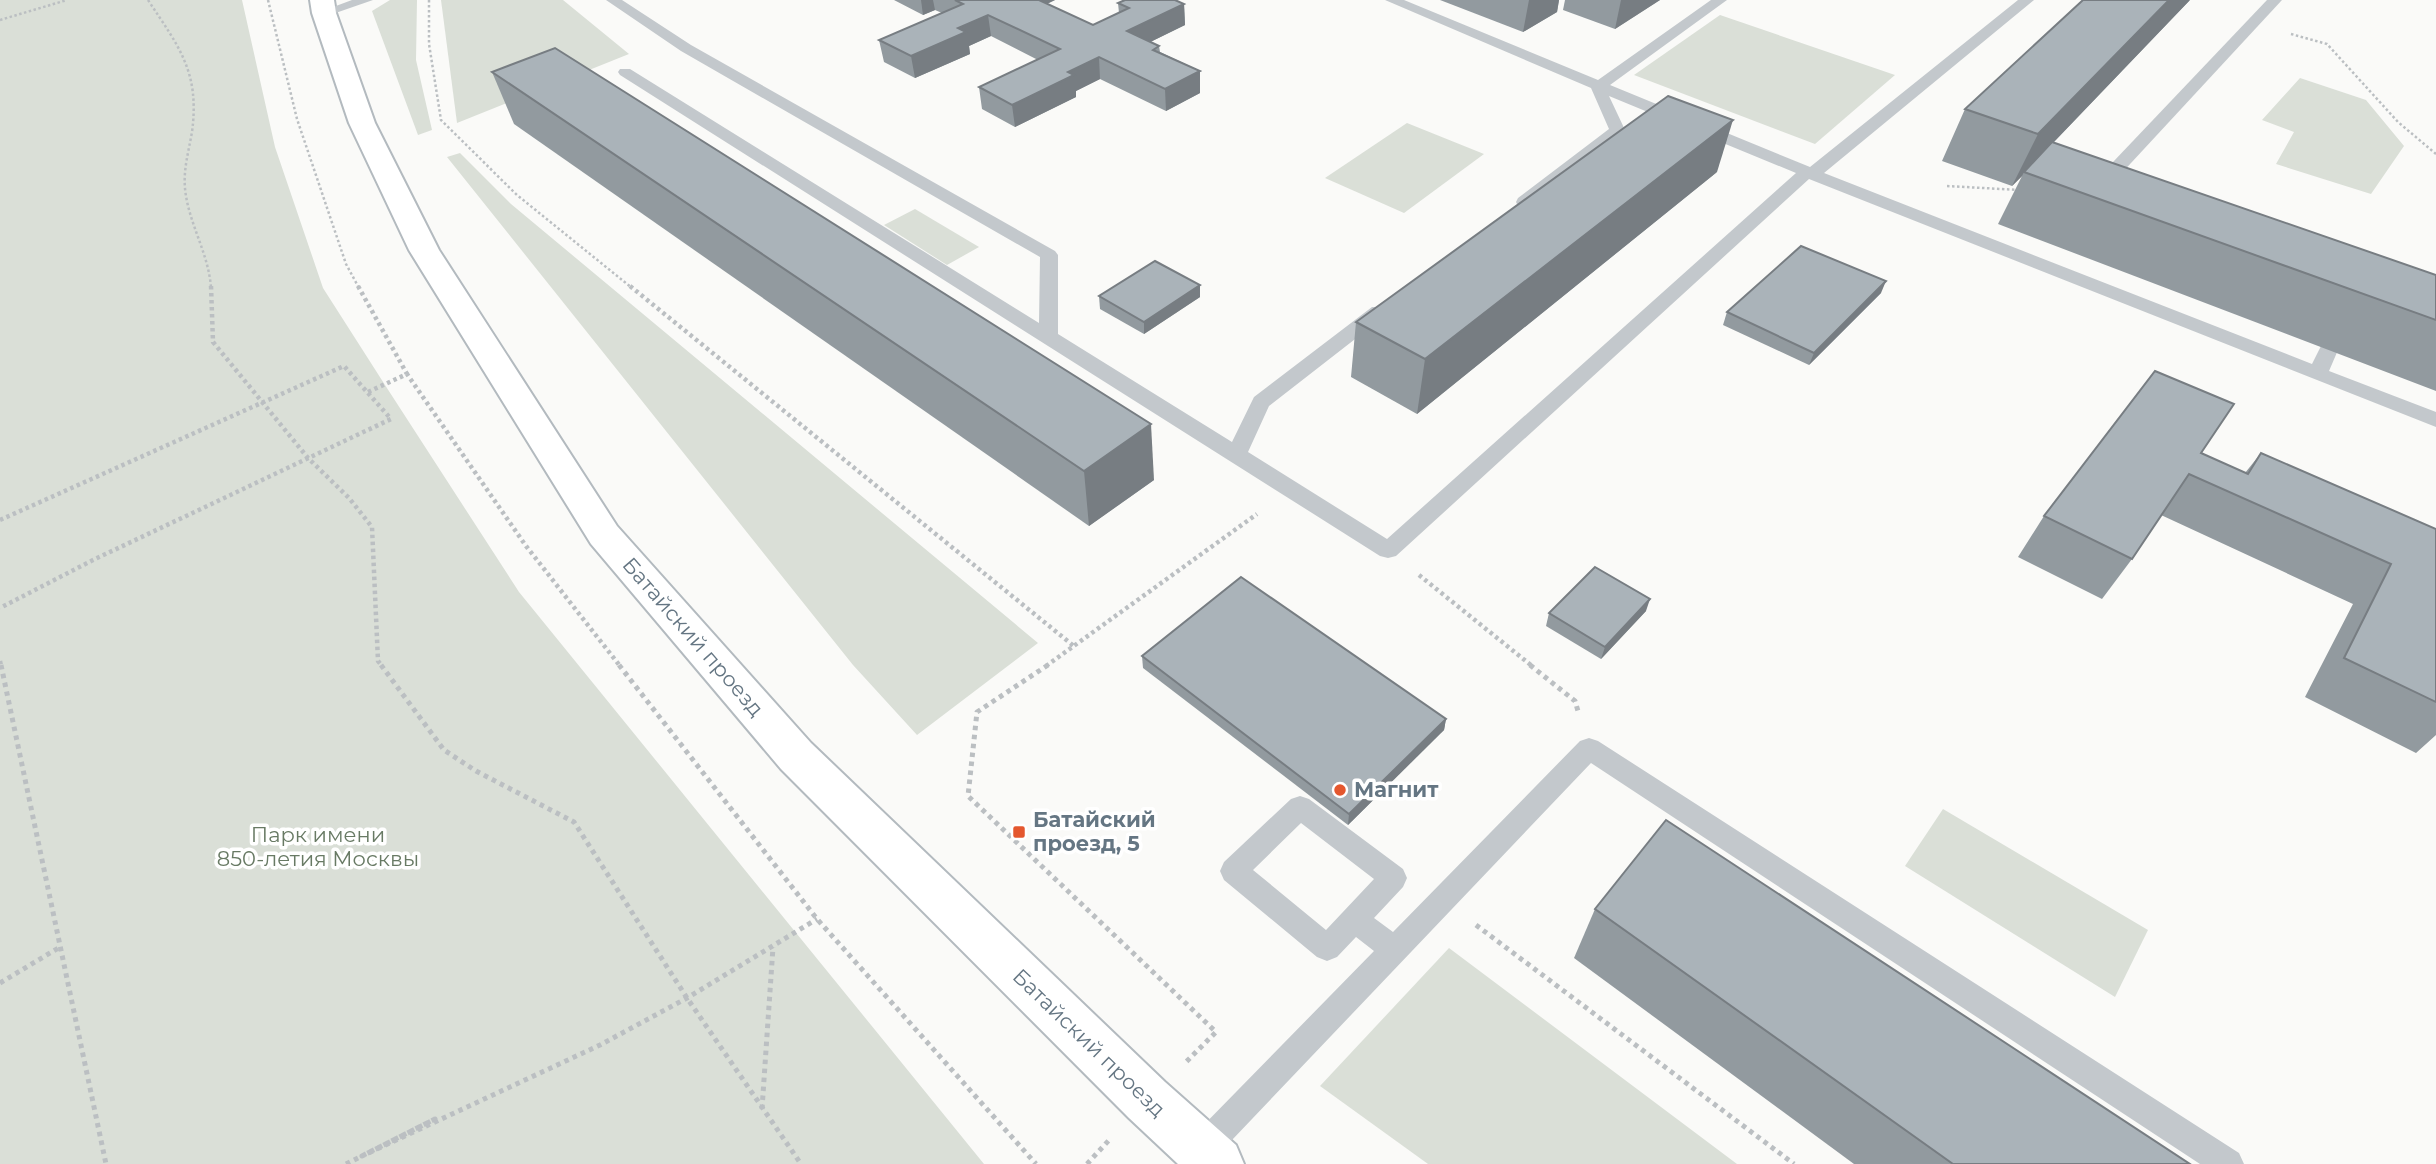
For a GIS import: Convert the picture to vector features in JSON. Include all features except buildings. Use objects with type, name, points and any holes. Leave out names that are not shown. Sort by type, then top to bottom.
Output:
[{"type":"main road","name":"Батайский проезд","points":[[323,7],[362,123],[424,250],[604,535],[796,756],[1147,1100],[1209,1157]]},
{"type":"lane","points":[[323,7],[366,0]]},
{"type":"lane","points":[[613,0],[687,48],[1049,255],[1048,338]]},
{"type":"lane","points":[[1392,0],[1809,173],[2436,420]]},
{"type":"lane","points":[[1598,87],[1720,0]]},
{"type":"lane","points":[[625,72],[1388,550],[1809,173],[2027,0]]},
{"type":"lane","points":[[2103,192],[2275,0]]},
{"type":"lane","points":[[1509,212],[1617,130],[1598,87]]},
{"type":"lane","points":[[1236,455],[1261,402],[1391,303]]},
{"type":"lane","points":[[2318,373],[2328,350]]},
{"type":"lane","points":[[1209,1157],[1394,950],[1589,748],[2228,1164]]},
{"type":"lane","points":[[1300,807],[1392,878],[1354,919],[1327,948],[1234,871],[1300,807]]},
{"type":"lane","points":[[1354,919],[1394,950]]},
{"type":"path","points":[[0,20],[67,0]]},
{"type":"path","points":[[148,0],[185,56],[191,79],[192,130],[183,174],[186,198],[210,274],[214,342],[308,458],[349,498],[372,527],[378,661],[444,750],[476,771],[575,822],[687,998],[801,1164]]},
{"type":"path","points":[[268,0],[297,119],[346,264],[407,374],[526,546],[817,919],[1036,1164]]},
{"type":"path","points":[[429,0],[429,44],[442,120],[517,195],[1075,647]]},
{"type":"path","points":[[2253,23],[2327,44],[2398,122],[2436,154]]},
{"type":"path","points":[[1937,185],[1992,190],[2103,192]]},
{"type":"path","points":[[0,520],[344,366],[391,419],[93,560],[0,608]]},
{"type":"path","points":[[368,392],[407,374]]},
{"type":"path","points":[[1087,1164],[1216,1032],[968,796],[976,712],[1075,647],[1291,490]]},
{"type":"path","points":[[1388,550],[1575,701],[1589,748]]},
{"type":"path","points":[[0,661],[106,1164]]},
{"type":"path","points":[[1442,901],[1794,1164]]},
{"type":"path","points":[[346,1164],[435,1119],[362,1156],[600,1045],[687,998],[817,919]]},
{"type":"path","points":[[0,983],[60,947]]},
{"type":"path","points":[[762,1110],[773,947]]},
{"type":"green space","name":"Парк имени 850-летия Москвы","points":[[0,0],[242,0],[275,147],[323,288],[519,592],[984,1164],[0,1164]]},
{"type":"green space","points":[[390,0],[417,0],[416,60],[432,130],[418,135],[372,11]]},
{"type":"green space","points":[[441,0],[563,0],[629,54],[457,123]]},
{"type":"green space","points":[[1720,15],[1895,75],[1815,144],[1634,75]]},
{"type":"green space","points":[[2300,78],[2366,100],[2404,146],[2371,194],[2276,164],[2294,132],[2262,120]]},
{"type":"green space","points":[[1407,123],[1484,154],[1404,213],[1325,178]]},
{"type":"green space","points":[[460,153],[511,204],[1038,643],[917,735],[853,665],[447,157]]},
{"type":"green space","points":[[915,209],[979,247],[947,265],[884,225]]},
{"type":"green space","points":[[1943,809],[2148,930],[2115,997],[1905,866]]},
{"type":"green space","points":[[1449,948],[1737,1164],[1428,1164],[1320,1086]]},
{"type":"place","name":"Магнит","points":[[1340,790]]},
{"type":"place","name":"Батайский проезд, 5","points":[[1019,832]]}]
